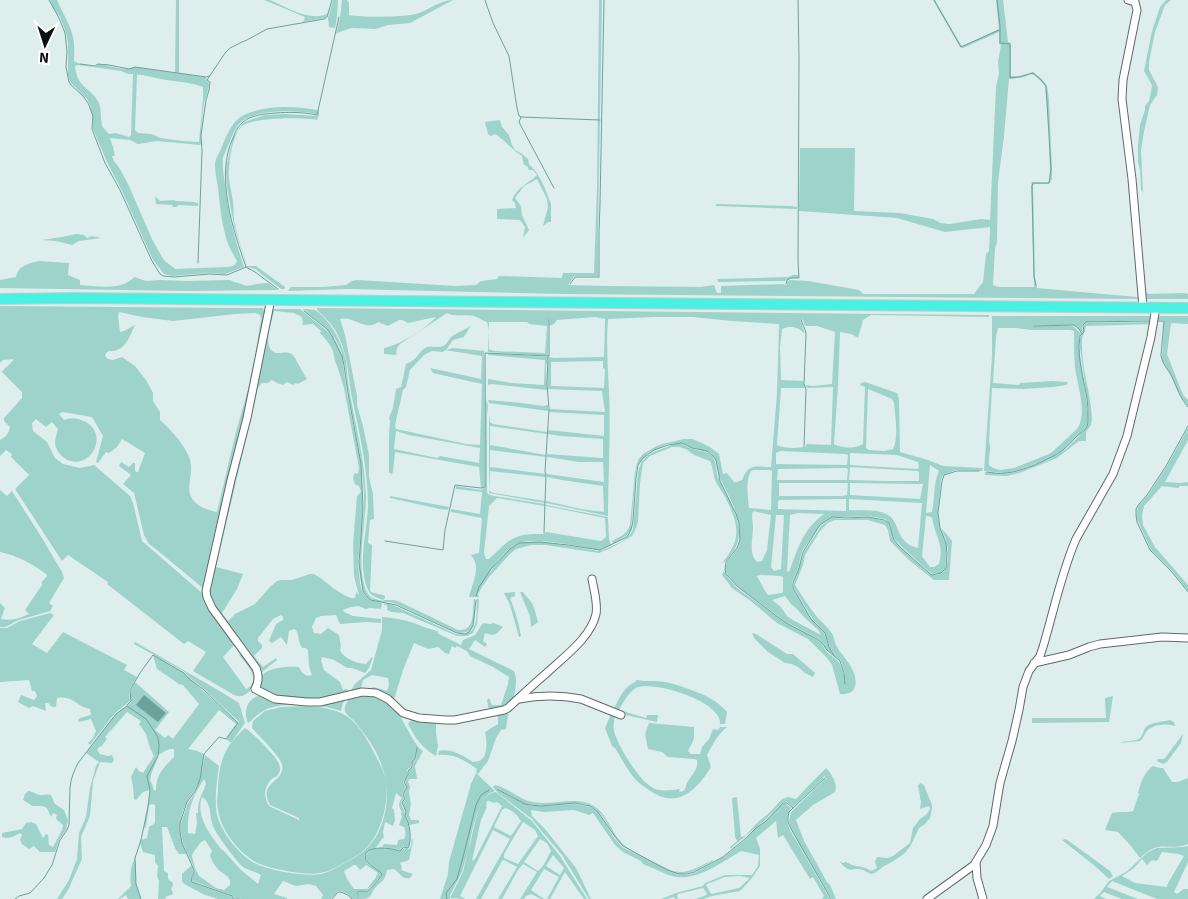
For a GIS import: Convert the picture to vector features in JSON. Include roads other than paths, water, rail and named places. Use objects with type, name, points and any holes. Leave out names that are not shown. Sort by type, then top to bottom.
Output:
[{"type":"highway","points":[[0,299],[82,298],[1188,308]]},
{"type":"street","points":[[1134,1],[1137,10],[1122,99],[1132,180],[1143,307]]},
{"type":"street","points":[[271,300],[243,435],[206,590],[212,608],[258,672],[258,681],[255,689],[275,699],[307,702],[320,702],[362,692],[376,693],[388,699],[403,713],[411,716],[446,720],[504,710],[570,652],[586,635],[595,618],[596,607],[592,579]]},
{"type":"street","points":[[927,899],[974,865],[986,845],[993,826],[998,794],[1019,710],[1022,687],[1029,671],[1040,656],[1060,582],[1076,539],[1113,474],[1127,436],[1152,337],[1156,307]]},
{"type":"street","points":[[1034,663],[1069,655],[1100,644],[1162,637],[1188,638]]},
{"type":"street","points":[[518,699],[542,696],[581,699],[621,715]]},
{"type":"street","points":[[976,862],[977,878],[983,899]]},
{"type":"waterway","points":[[49,0],[65,33],[66,67],[69,82],[88,103],[93,116],[92,129],[105,163],[160,274],[174,277],[210,274],[227,275],[246,267]]},
{"type":"waterway","points":[[198,263],[201,135],[210,82],[207,80],[230,48],[267,29],[324,19],[327,17],[332,0]]},
{"type":"waterway","points":[[485,0],[493,23],[509,56],[517,108],[521,117],[519,122],[554,188]]},
{"type":"waterway","points":[[570,284],[575,277],[599,277],[604,0]]},
{"type":"waterway","points":[[786,284],[787,280],[791,278],[799,278],[798,0]]},
{"type":"waterway","points":[[934,0],[961,47],[999,30]]},
{"type":"waterway","points":[[997,0],[1000,43],[1010,44],[1010,78],[1033,73],[1046,86],[1051,169],[1049,183],[1033,183],[1032,186],[1034,277],[1036,285]]},
{"type":"waterway","points":[[278,289],[246,267],[231,220],[228,203],[226,186],[228,153],[237,129],[250,118],[263,114],[280,113],[317,115],[339,17]]},
{"type":"waterway","points":[[80,64],[109,65],[129,69],[135,67],[209,76]]},
{"type":"waterway","points":[[521,117],[600,120]]},
{"type":"waterway","points":[[304,311],[327,329],[342,356],[344,365],[361,464],[363,508],[359,563],[363,591],[371,600],[396,605],[457,633],[465,634],[473,626],[476,600]]},
{"type":"waterway","points":[[801,319],[806,333],[804,447]]},
{"type":"waterway","points":[[385,541],[443,550],[445,530],[455,485],[485,487],[485,353],[549,356],[549,320]]},
{"type":"waterway","points":[[1082,334],[1084,332],[1083,325],[1086,322],[1151,321]]},
{"type":"waterway","points":[[1157,321],[1164,321],[1161,355],[1163,361],[1188,407]]},
{"type":"waterway","points":[[987,472],[1012,472],[1044,461],[1063,450],[1087,426],[1087,398],[1079,356],[1080,336],[1082,334],[1074,325],[1034,326]]},
{"type":"waterway","points":[[544,533],[549,409],[547,384],[548,357]]},
{"type":"waterway","points":[[1188,426],[1166,466],[1136,509],[1137,522],[1150,550],[1172,572],[1188,592]]},
{"type":"waterway","points":[[476,596],[479,587],[491,569],[510,549],[519,543],[540,542],[600,550],[627,537],[633,521],[638,465],[643,458],[654,450],[682,443],[692,448],[707,451],[713,456],[716,460],[720,481],[736,514],[739,523],[740,540],[737,548],[726,562],[726,574],[738,587],[778,617],[822,643],[840,661],[845,684]]},
{"type":"waterway","points":[[835,657],[829,647],[825,633],[811,619],[793,588],[803,552],[820,525],[832,517],[868,517],[884,520],[889,523],[894,540],[899,546],[932,575],[941,573],[946,568],[947,554],[938,513],[944,475],[957,471],[979,471]]},
{"type":"waterway","points":[[127,705],[131,701],[130,690],[153,655],[184,673],[238,723],[226,739],[219,737],[204,754],[200,779],[196,790],[187,802],[180,823],[180,832],[182,843],[194,870],[191,878],[192,882],[232,896],[234,899],[239,899]]},
{"type":"waterway","points":[[15,899],[30,893],[44,878],[52,865],[60,840],[69,825],[70,787],[78,763],[116,714],[127,706],[146,719],[158,737],[159,746],[158,756],[147,776],[150,790],[148,807],[135,858],[136,884],[141,899]]},
{"type":"waterway","points":[[358,899],[358,891],[368,891],[382,874],[367,862],[366,854],[379,848],[400,851],[404,847],[408,848],[410,832],[402,802],[405,799],[403,794],[407,787],[404,782],[408,771],[412,767],[412,761],[415,759],[417,748]]},
{"type":"waterway","points":[[825,778],[789,812],[788,822],[831,899]]},
{"type":"waterway","points":[[497,789],[530,805],[575,803],[590,806],[598,812],[623,846],[667,870],[679,874],[694,872],[723,857],[766,821],[783,803],[787,803],[793,808]]},
{"type":"waterway","points":[[447,899],[446,893],[457,879],[476,805],[481,795],[489,790]]},
{"type":"waterway","points":[[332,899],[338,892],[346,894],[352,899]]}]
